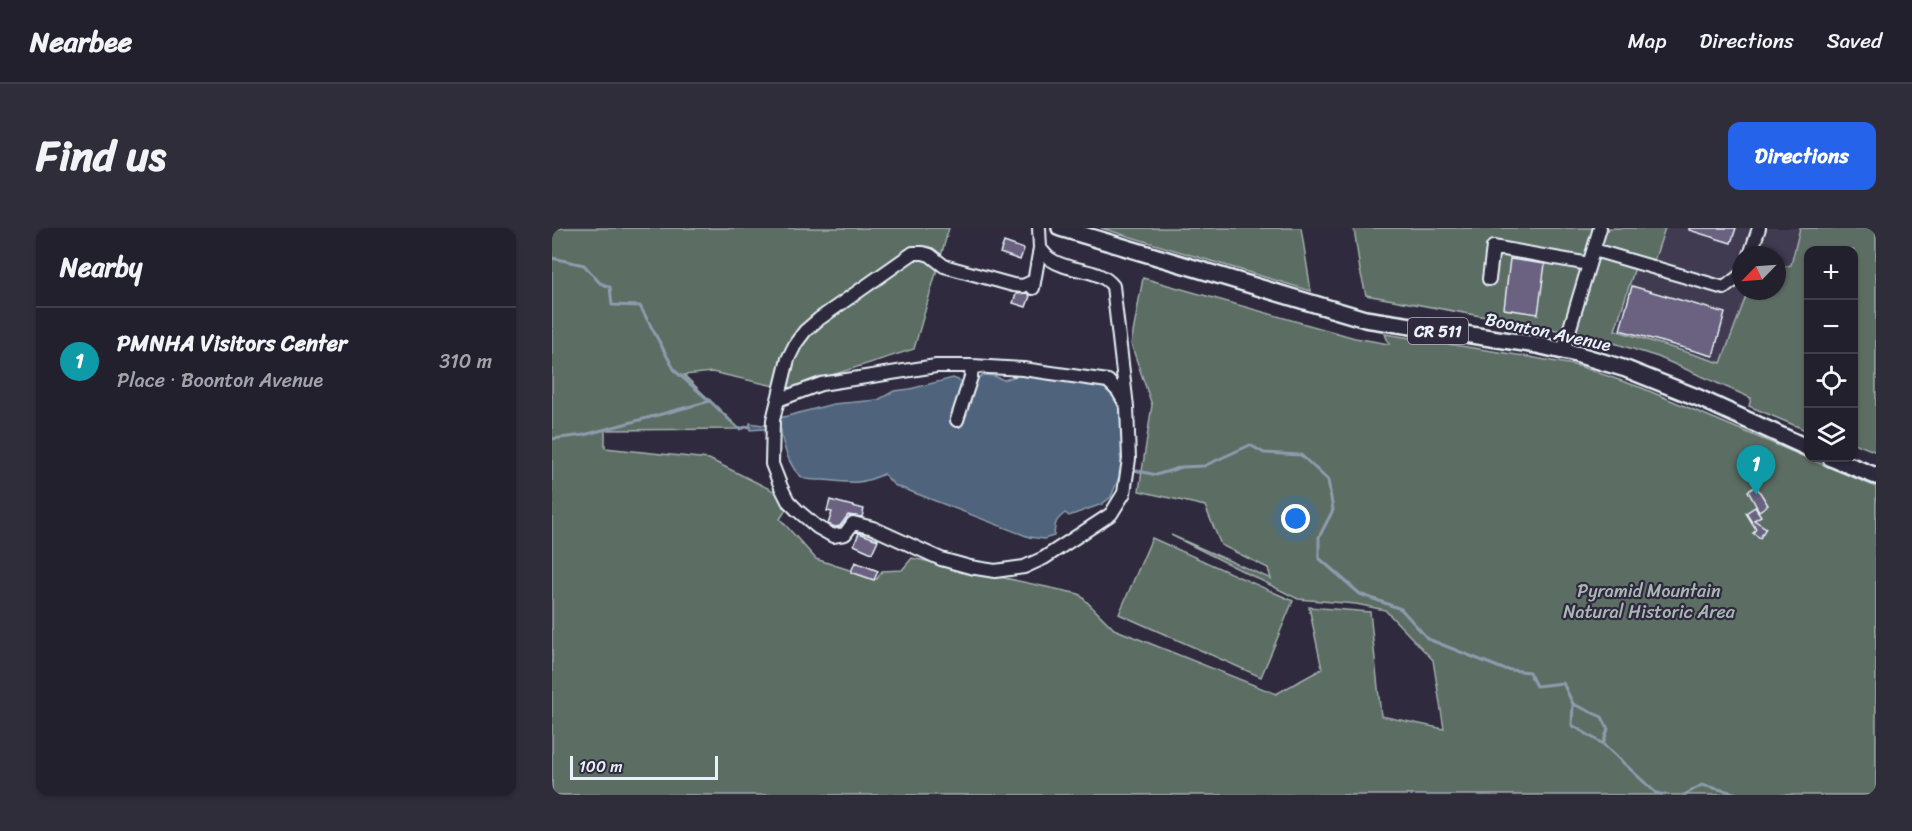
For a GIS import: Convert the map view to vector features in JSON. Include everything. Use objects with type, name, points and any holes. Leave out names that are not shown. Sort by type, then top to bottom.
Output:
[{"type":"main road","name":"Boonton Avenue","points":[[1060,228],[1365,319],[1537,345],[1626,369],[1699,398],[1804,446]]},
{"type":"main road","points":[[1841,462],[1876,476]]},
{"type":"lane","points":[[1039,228],[1040,248],[1033,285],[1013,285],[944,266],[930,255],[914,254],[837,305],[805,332],[788,359],[772,425],[772,464],[788,501],[796,510],[833,536],[845,534],[854,523],[873,528],[941,559],[995,572],[1024,567],[1044,558],[1111,514],[1124,493],[1129,459],[1127,407],[1113,286],[1102,276],[1067,267],[1049,258],[1040,248]]},
{"type":"lane","points":[[1563,351],[1600,228]]},
{"type":"lane","points":[[1753,246],[1759,228]]},
{"type":"lane","points":[[1488,279],[1493,247],[1590,264]]},
{"type":"lane","points":[[1594,250],[1724,288],[1732,282]]},
{"type":"lane","points":[[778,400],[821,384],[936,366],[971,372],[1023,369],[1108,381],[1118,391],[1127,407]]},
{"type":"lane","points":[[959,417],[971,372]]},
{"type":"shaded area","points":[[1665,228],[1800,228],[1791,265],[1786,266],[1786,246],[1732,246],[1732,300],[1745,300],[1721,363],[1615,330],[1637,260],[1653,264]]},
{"type":"green space","name":"Pyramid Mountain Natural Historic Area","points":[[552,228],[949,228],[914,349],[788,389],[712,372],[684,375],[739,429],[605,430],[605,448],[709,459],[792,500],[780,519],[816,559],[877,579],[882,571],[902,570],[912,558],[1079,594],[1114,629],[1276,694],[1322,669],[1309,607],[1370,612],[1381,716],[1444,729],[1433,660],[1385,610],[1356,604],[1298,599],[1171,535],[1271,579],[1268,568],[1221,545],[1205,506],[1139,491],[1152,405],[1131,344],[1143,278],[1355,338],[1389,344],[1385,334],[1579,366],[1642,388],[1804,457],[1804,462],[1817,462],[1876,487],[1876,795],[552,795]]},
{"type":"green space","points":[[1101,228],[1301,228],[1311,291]]},
{"type":"green space","points":[[1354,228],[1665,228],[1653,264],[1637,261],[1615,330],[1721,363],[1745,300],[1786,300],[1786,266],[1791,265],[1800,228],[1876,228],[1876,452],[1858,445],[1858,246],[1804,246],[1804,429],[1749,406],[1751,398],[1658,357],[1595,337],[1366,295]]},
{"type":"green space","points":[[1152,538],[1293,601],[1261,677],[1119,614]]},
{"type":"water","points":[[984,375],[1004,380],[1016,376],[1032,377],[1110,389],[1121,420],[1123,453],[1120,456],[1121,460],[1126,461],[1125,477],[1119,477],[1111,497],[1102,504],[1069,516],[1065,513],[1056,523],[1054,536],[1044,539],[1029,537],[894,485],[884,474],[855,482],[806,479],[792,465],[779,428],[750,430],[750,423],[763,425],[776,419],[833,404],[878,400],[894,391],[953,378],[966,383]]},
{"type":"building","points":[[1689,228],[1736,228],[1731,243],[1689,230]]},
{"type":"building","points":[[1004,242],[1024,249],[1020,260],[1000,253]]},
{"type":"building","points":[[1510,259],[1545,264],[1538,314],[1504,309]]},
{"type":"building","points":[[1632,286],[1725,313],[1713,356],[1620,330]]},
{"type":"building","points":[[1027,293],[1030,296],[1026,307],[1013,303],[1016,294]]},
{"type":"building","points":[[1756,486],[1768,505],[1759,511],[1748,491]]},
{"type":"building","points":[[830,500],[864,509],[862,517],[848,515],[840,526],[835,527],[828,524],[832,512],[827,511]]},
{"type":"building","points":[[1755,507],[1761,516],[1754,520],[1766,528],[1760,538],[1753,533],[1756,529],[1746,513]]},
{"type":"building","points":[[859,533],[878,540],[872,553],[854,545]]},
{"type":"building","points":[[855,562],[878,571],[874,580],[851,572]]},
{"type":"waterway","points":[[552,258],[584,265],[600,283],[610,287],[612,305],[640,306],[675,371],[710,401]]},
{"type":"waterway","points":[[552,439],[584,435],[710,401],[739,429],[750,426]]},
{"type":"waterway","points":[[1130,469],[1156,475],[1182,467],[1204,466],[1250,445],[1264,453],[1301,455],[1328,480],[1333,510],[1319,537],[1319,558],[1360,594],[1401,609],[1428,639],[1503,669],[1529,672],[1536,686],[1563,683],[1573,704],[1602,717],[1608,729],[1603,744],[1656,793],[1665,795]]},
{"type":"waterway","points":[[1573,704],[1572,725],[1603,744]]},
{"type":"waterway","points":[[1684,795],[1702,785],[1742,795]]},
{"type":"place","name":"PMNHA Visitors Center","points":[[1756,495]]}]
